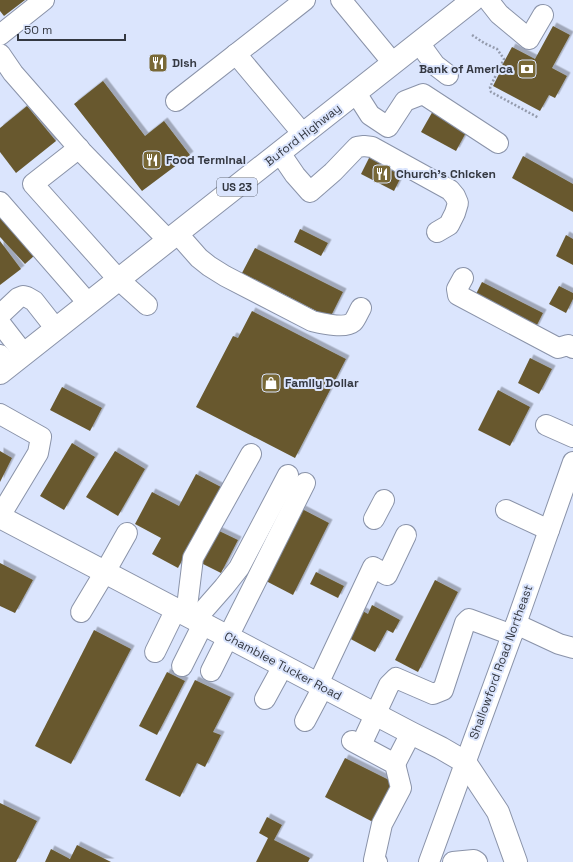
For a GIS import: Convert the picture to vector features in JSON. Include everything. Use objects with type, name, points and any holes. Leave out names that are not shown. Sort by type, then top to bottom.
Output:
[{"type":"main road","name":"Buford Highway","points":[[8,362],[56,328],[173,237],[394,64],[473,0]]},
{"type":"main road","name":"Chamblee Tucker Road","points":[[0,516],[465,762],[498,812],[516,862]]},
{"type":"street","points":[[0,35],[44,0]]},
{"type":"street","points":[[176,101],[305,0]]},
{"type":"street","points":[[341,0],[394,64]]},
{"type":"street","points":[[488,0],[499,14],[529,39],[543,15]]},
{"type":"street","points":[[419,43],[435,65],[448,75]]},
{"type":"street","points":[[0,54],[13,73],[79,148],[173,237],[214,269],[312,321],[325,324],[351,324],[361,308]]},
{"type":"street","points":[[236,54],[303,134]]},
{"type":"street","points":[[356,93],[370,115],[388,127],[405,101],[423,94],[498,143]]},
{"type":"street","points":[[280,153],[294,175],[310,192],[357,148],[364,146],[372,147],[450,190],[455,196],[458,203],[455,213],[448,225],[437,232]]},
{"type":"street","points":[[79,148],[33,184],[118,279],[147,305]]},
{"type":"street","points":[[0,202],[88,303]]},
{"type":"street","points":[[463,278],[457,289],[458,294],[558,348],[568,345],[573,348]]},
{"type":"street","points":[[0,315],[18,298],[23,296],[34,301],[56,328]]},
{"type":"street","points":[[0,323],[8,362]]},
{"type":"street","points":[[0,414],[41,438],[38,453],[0,516]]},
{"type":"street","points":[[546,425],[573,437]]},
{"type":"street","points":[[182,666],[190,617],[193,558],[252,454]]},
{"type":"street","name":"Shallowford Road Northeast","points":[[429,862],[573,462]]},
{"type":"street","points":[[155,652],[190,617],[224,587],[239,568],[296,479],[228,637],[211,671]]},
{"type":"street","points":[[374,519],[384,500]]},
{"type":"street","points":[[506,510],[549,530]]},
{"type":"street","points":[[81,612],[127,533]]},
{"type":"street","points":[[305,721],[373,568],[387,575],[406,535]]},
{"type":"street","points":[[395,764],[356,743],[374,714],[389,685],[396,678],[433,694],[442,690],[465,623],[470,619],[514,629],[573,648]]},
{"type":"street","points":[[265,699],[282,666]]},
{"type":"street","points":[[376,862],[374,860],[382,824],[401,788],[395,764],[411,733]]},
{"type":"street","points":[[453,862],[474,860],[477,862]]},
{"type":"path","points":[[472,35],[497,49],[504,59],[490,87],[491,92],[539,118]]},
{"type":"building","points":[[0,0],[25,0],[4,16],[0,11]]},
{"type":"building","name":"Bank of America","points":[[553,26],[570,35],[552,68],[567,76],[555,98],[549,95],[540,111],[493,86],[512,47],[535,59]]},
{"type":"building","points":[[103,81],[145,136],[164,121],[190,155],[142,191],[74,104]]},
{"type":"building","points":[[27,106],[56,141],[16,173],[0,152],[0,128]]},
{"type":"building","points":[[434,109],[469,127],[456,151],[421,132]]},
{"type":"building","name":"Church's Chicken","points":[[370,156],[403,173],[394,191],[361,174]]},
{"type":"building","points":[[523,156],[573,184],[573,212],[512,178]]},
{"type":"building","points":[[0,217],[35,255],[25,264],[0,237]]},
{"type":"building","points":[[300,229],[328,243],[321,256],[294,242]]},
{"type":"building","points":[[566,235],[573,239],[573,265],[556,256]]},
{"type":"building","points":[[0,241],[21,269],[0,285]]},
{"type":"building","points":[[255,248],[343,292],[330,318],[242,273]]},
{"type":"building","points":[[482,282],[543,313],[535,329],[474,298]]},
{"type":"building","points":[[559,286],[573,293],[573,299],[566,313],[549,304]]},
{"type":"building","name":"Family Dollar","points":[[252,311],[346,359],[295,458],[196,407],[233,336],[238,338]]},
{"type":"building","points":[[530,358],[552,369],[539,394],[518,383]]},
{"type":"building","points":[[62,387],[102,408],[90,431],[50,410]]},
{"type":"building","points":[[498,390],[530,407],[510,446],[478,430]]},
{"type":"building","points":[[72,443],[95,457],[64,510],[40,496]]},
{"type":"building","points":[[0,451],[12,458],[0,482]]},
{"type":"building","points":[[115,451],[145,469],[118,516],[86,497]]},
{"type":"building","points":[[196,474],[221,487],[178,568],[152,554],[161,538],[135,524],[152,492],[179,506]]},
{"type":"building","points":[[302,509],[329,523],[293,595],[266,581]]},
{"type":"building","points":[[215,529],[238,540],[221,573],[199,562]]},
{"type":"building","points":[[0,563],[33,580],[15,613],[0,606]]},
{"type":"building","points":[[316,572],[344,586],[338,598],[310,584]]},
{"type":"building","points":[[435,580],[458,592],[418,672],[395,660]]},
{"type":"building","points":[[372,605],[400,620],[393,633],[387,630],[375,652],[345,636],[359,609],[368,614]]},
{"type":"building","points":[[94,630],[131,649],[71,764],[35,746]]},
{"type":"building","points":[[167,672],[185,681],[157,735],[139,726]]},
{"type":"building","points":[[195,680],[231,697],[213,732],[221,735],[205,767],[197,763],[180,797],[145,780]]},
{"type":"building","points":[[345,758],[393,782],[373,822],[325,797]]},
{"type":"building","points":[[0,803],[37,821],[16,862],[0,862]]},
{"type":"building","points":[[267,817],[282,825],[274,840],[310,858],[308,862],[256,862],[268,838],[259,833]]},
{"type":"building","points":[[77,845],[111,862],[45,862],[51,849],[70,859]]},
{"type":"place","name":"Dish","points":[[158,63]]},
{"type":"place","name":"Bank of America","points":[[527,69]]},
{"type":"place","name":"Food Terminal","points":[[152,160]]},
{"type":"place","name":"Church's Chicken","points":[[382,174]]},
{"type":"place","name":"Family Dollar","points":[[271,383]]}]
